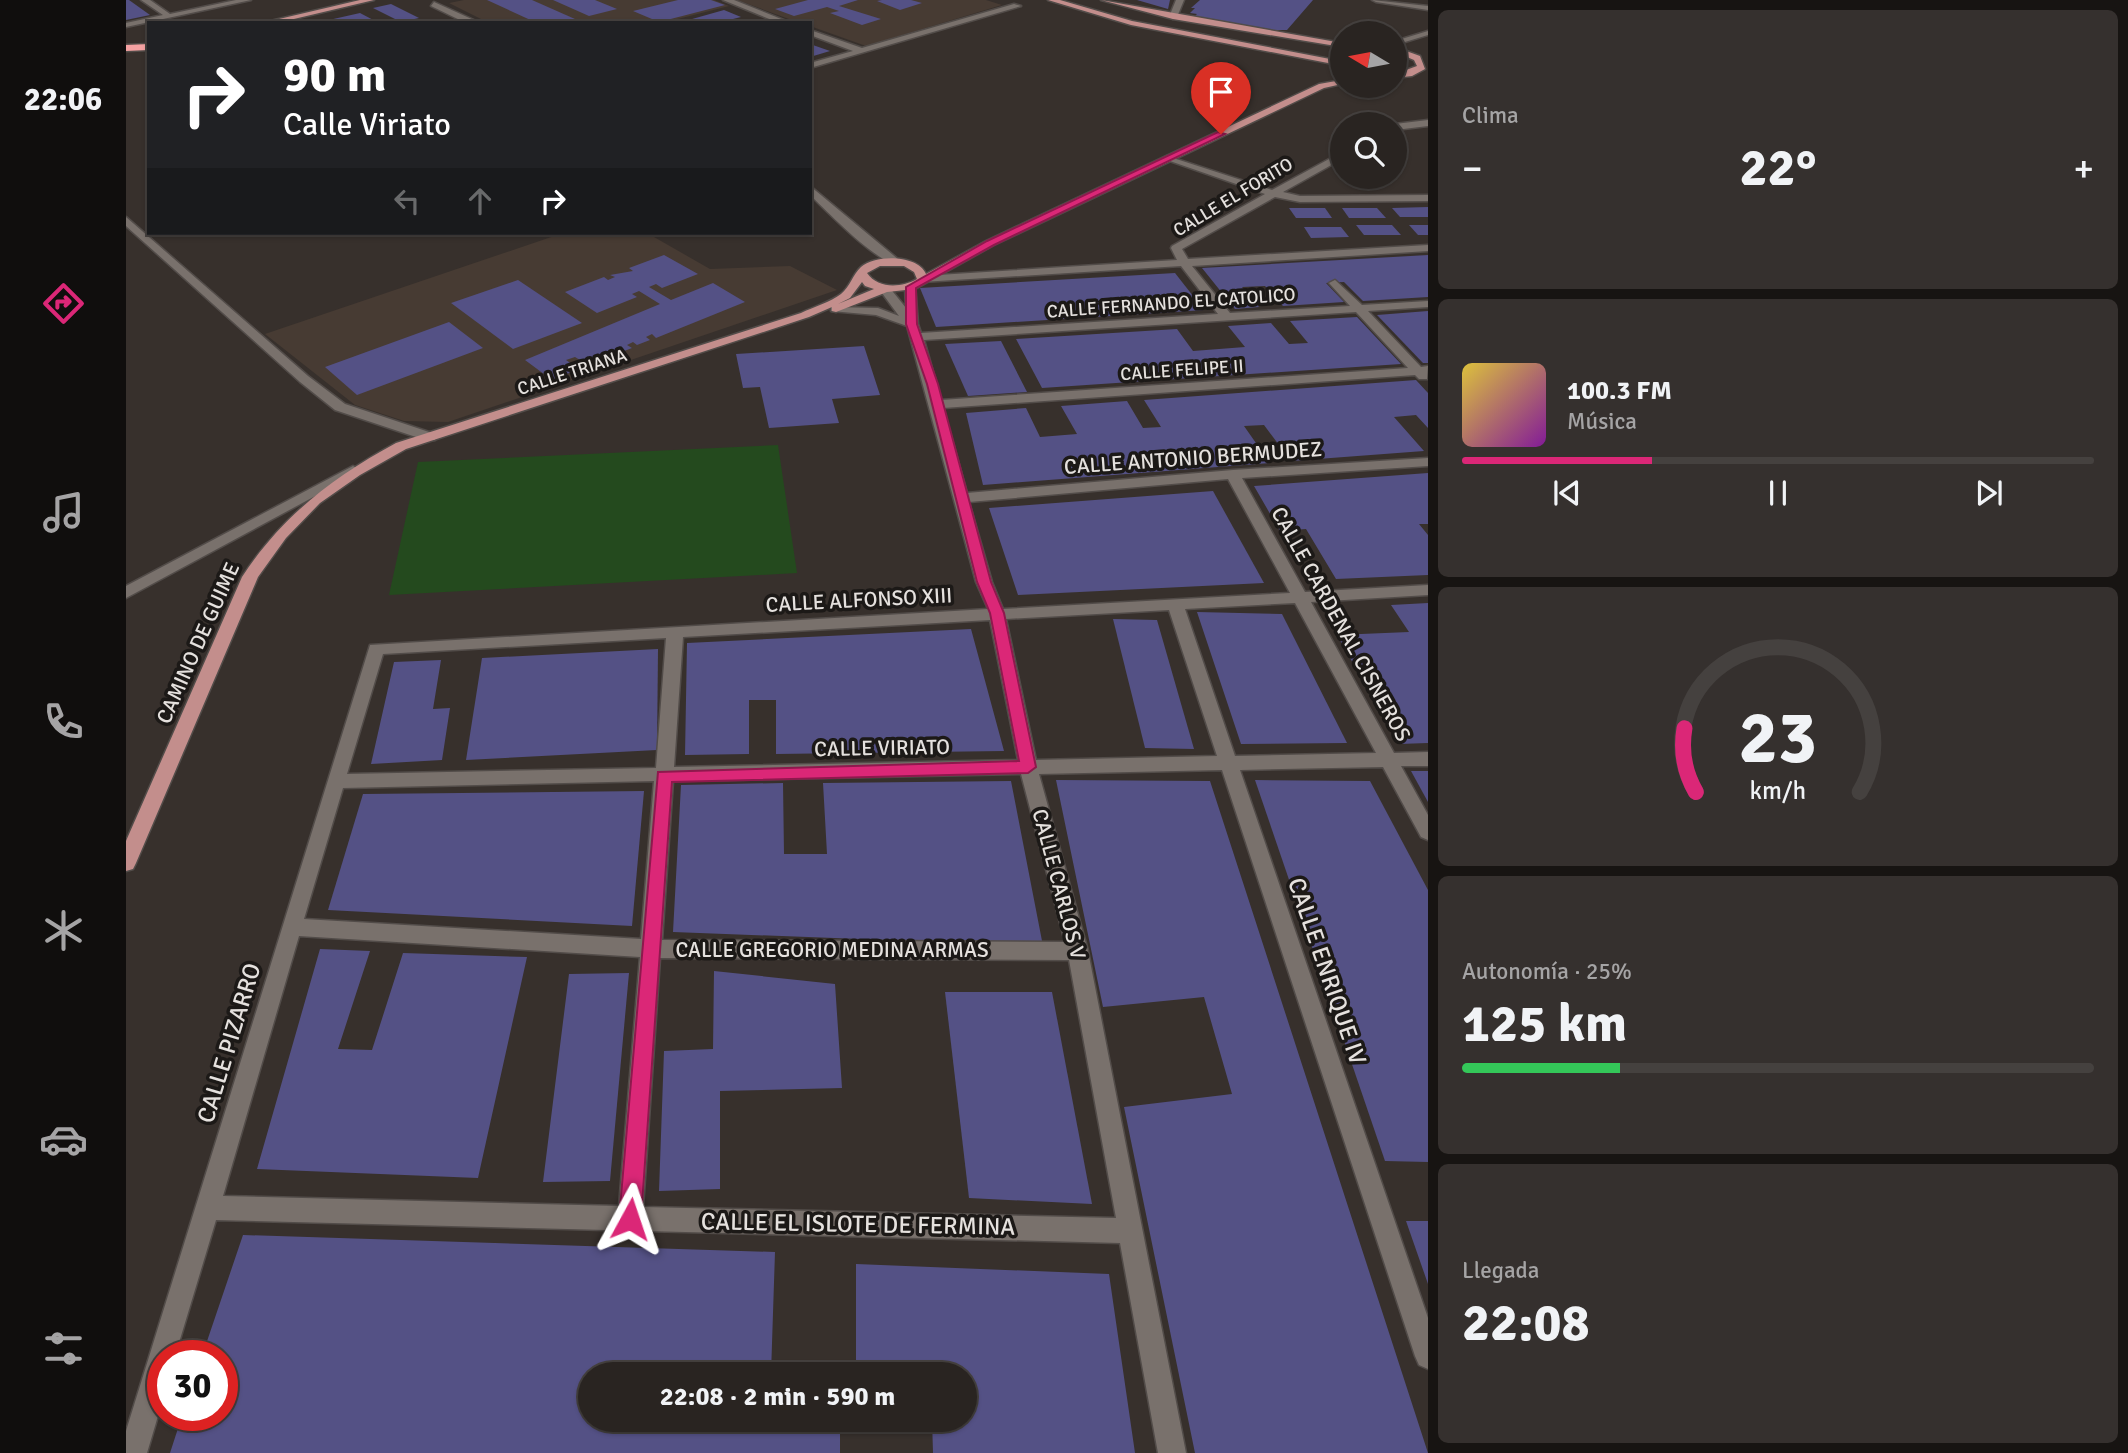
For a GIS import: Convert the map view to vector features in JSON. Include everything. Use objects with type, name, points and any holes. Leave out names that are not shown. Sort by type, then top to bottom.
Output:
[{"type":"highway","points":[[126,50],[147,47]]},
{"type":"main road","points":[[275,21],[370,0]]},
{"type":"main road","points":[[1052,0],[1132,23],[1330,61]]},
{"type":"main road","points":[[1105,0],[1173,17],[1330,44]]},
{"type":"main road","points":[[1330,50],[1326,56],[1330,61]]},
{"type":"main road","points":[[1407,54],[1428,60]]},
{"type":"main road","points":[[1407,73],[1422,68],[1415,57]]},
{"type":"main road","points":[[1407,77],[1428,78]]},
{"type":"main road","points":[[1322,86],[1330,78]]},
{"type":"main road","points":[[805,315],[835,309],[885,289],[911,287],[990,243],[1330,84]]},
{"type":"main road","points":[[805,315],[846,296],[864,272],[878,263],[942,261],[990,243]]},
{"type":"main road","points":[[900,263],[919,270],[922,279]]},
{"type":"main road","points":[[864,272],[869,284],[885,289]]},
{"type":"main road","name":"CALLE TRIANA","points":[[353,470],[401,446],[805,315]]},
{"type":"main road","name":"CAMINO DE GUIME","points":[[126,863],[250,578],[273,541],[304,509],[353,470]]},
{"type":"street","points":[[145,0],[169,16]]},
{"type":"street","points":[[126,25],[247,0]]},
{"type":"street","points":[[443,0],[433,4],[469,21]]},
{"type":"street","points":[[727,0],[782,21]]},
{"type":"street","points":[[812,65],[1017,6],[998,0]]},
{"type":"street","points":[[1173,17],[1180,0]]},
{"type":"street","points":[[1376,0],[1428,8]]},
{"type":"street","points":[[812,33],[861,51]]},
{"type":"street","points":[[1407,40],[1428,36]]},
{"type":"street","points":[[1415,57],[1416,46],[1428,36]]},
{"type":"street","points":[[1407,126],[1428,123]]},
{"type":"street","points":[[1170,158],[1271,193],[1300,199],[1428,198]]},
{"type":"street","name":"CALLE EL FORITO","points":[[1226,316],[1184,263],[1176,248],[1330,161]]},
{"type":"street","points":[[812,191],[862,237],[900,263]]},
{"type":"street","points":[[126,220],[304,379],[340,407],[430,437]]},
{"type":"street","points":[[862,237],[873,259],[864,272]]},
{"type":"street","points":[[922,279],[1428,248]]},
{"type":"street","points":[[1335,283],[1423,371],[1428,381]]},
{"type":"street","name":"CALLE CARLOS V","points":[[911,287],[914,331],[938,404],[984,582],[997,613],[1028,767],[1078,951],[1172,1453]]},
{"type":"street","name":"CALLE CARLOS V","points":[[885,289],[914,331]]},
{"type":"street","name":"CALLE FERNANDO EL CATOLICO","points":[[914,331],[1428,304]]},
{"type":"street","points":[[835,309],[878,312],[914,331]]},
{"type":"street","name":"CALLE FELIPE II","points":[[938,404],[1423,371]]},
{"type":"street","name":"CALLE ANTONIO BERMUDEZ","points":[[961,498],[1233,474],[1428,462]]},
{"type":"street","points":[[126,593],[353,470]]},
{"type":"street","name":"CALLE CARDENAL CISNEROS","points":[[1233,474],[1428,832]]},
{"type":"street","name":"CALLE ALFONSO XIII","points":[[376,649],[1428,590]]},
{"type":"street","name":"CALLE ENRIQUE IV","points":[[1175,604],[1428,1356]]},
{"type":"street","points":[[630,1219],[675,632]]},
{"type":"street","name":"CALLE PIZARRO","points":[[133,1453],[376,649]]},
{"type":"street","name":"CALLE VIRIATO","points":[[336,781],[1428,759]]},
{"type":"street","name":"CALLE GREGORIO MEDINA ARMAS","points":[[292,927],[652,949],[1078,951]]},
{"type":"street","name":"CALLE EL ISLOTE DE FERMINA","points":[[207,1208],[1130,1230]]},
{"type":"shaded area","points":[[464,0],[714,0],[729,6],[670,21],[485,21],[449,3]]},
{"type":"shaded area","points":[[737,0],[986,0],[1002,5],[866,46],[812,27],[812,21],[795,21]]},
{"type":"shaded area","points":[[557,235],[650,235],[710,269],[790,266],[837,290],[448,422],[404,421],[355,405],[265,334]]},
{"type":"green space","points":[[778,445],[797,573],[389,595],[418,462]]},
{"type":"building","points":[[126,0],[129,0],[150,15],[126,20]]},
{"type":"building","points":[[487,0],[532,0],[579,21],[533,21]]},
{"type":"building","points":[[553,0],[595,0],[617,9],[589,16]]},
{"type":"building","points":[[678,0],[711,0],[725,5],[663,21],[633,11]]},
{"type":"building","points":[[808,0],[858,0],[839,6],[881,19],[862,25],[830,13],[839,11],[827,7],[794,16],[775,9]]},
{"type":"building","points":[[911,0],[922,3],[900,10],[877,1]]},
{"type":"building","points":[[1137,0],[1170,0],[1168,9]]},
{"type":"building","points":[[1200,0],[1313,0],[1287,30],[1273,30],[1194,17],[1197,14],[1190,13],[1195,8],[1191,8]]},
{"type":"building","points":[[391,4],[419,18],[399,21],[373,8]]},
{"type":"building","points":[[724,10],[741,17],[725,21],[685,21]]},
{"type":"building","points":[[360,13],[375,21],[324,21]]},
{"type":"building","points":[[812,45],[830,51],[812,56]]},
{"type":"building","points":[[1428,207],[1428,217],[1400,217],[1392,208]]},
{"type":"building","points":[[1289,208],[1325,208],[1332,218],[1296,218]]},
{"type":"building","points":[[1342,208],[1377,208],[1386,218],[1349,218]]},
{"type":"building","points":[[1356,225],[1392,225],[1401,235],[1364,235]]},
{"type":"building","points":[[1409,225],[1428,225],[1428,235],[1418,235]]},
{"type":"building","points":[[1304,227],[1341,227],[1349,237],[1311,238]]},
{"type":"building","points":[[664,255],[698,274],[662,288],[656,284],[649,287],[671,300],[713,283],[745,302],[656,338],[652,334],[646,337],[650,340],[637,345],[633,342],[627,345],[632,348],[588,365],[575,357],[566,360],[579,369],[552,380],[525,360],[660,304],[639,291],[632,294],[637,297],[597,313],[565,292],[604,277],[608,280],[615,277],[610,275],[633,271],[629,268]]},
{"type":"building","points":[[1428,255],[1428,297],[1363,301],[1344,282],[1326,283],[1344,302],[1283,306],[1265,286],[1242,287],[1259,307],[1235,309],[1202,268]]},
{"type":"building","points":[[1175,273],[1204,310],[936,327],[920,288]]},
{"type":"building","points":[[518,280],[582,323],[513,349],[451,303]]},
{"type":"building","points":[[1428,311],[1428,363],[1423,363],[1377,315]]},
{"type":"building","points":[[1357,317],[1401,364],[1042,388],[1016,339],[1177,329],[1193,351],[1245,347],[1228,326],[1271,323],[1289,344],[1308,343],[1290,321]]},
{"type":"building","points":[[449,322],[483,348],[357,395],[325,367]]},
{"type":"building","points":[[1001,341],[1027,392],[968,396],[945,344]]},
{"type":"building","points":[[864,346],[880,395],[832,399],[839,423],[769,428],[760,387],[743,388],[736,354]]},
{"type":"building","points":[[1416,380],[1428,393],[1428,428],[1416,415],[1394,417],[1424,451],[1291,461],[1264,425],[1244,426],[1270,463],[983,485],[966,413],[1026,408],[1040,437],[1077,434],[1061,406],[1127,401],[1143,428],[1161,427],[1144,400]]},
{"type":"building","points":[[1428,473],[1428,524],[1419,524],[1428,535],[1428,575],[1336,579],[1306,529],[1280,531],[1254,486]]},
{"type":"building","points":[[1213,491],[1264,583],[1018,595],[989,508]]},
{"type":"building","points":[[1428,603],[1428,743],[1399,744],[1337,635],[1409,632],[1391,605]]},
{"type":"building","points":[[1197,612],[1282,614],[1347,743],[1241,744]]},
{"type":"building","points":[[1113,619],[1157,620],[1194,749],[1145,748]]},
{"type":"building","points":[[971,629],[1004,751],[776,754],[776,700],[749,700],[749,754],[685,755],[687,643]]},
{"type":"building","points":[[658,649],[657,750],[466,760],[482,658]]},
{"type":"building","points":[[441,660],[433,709],[450,708],[442,760],[371,764],[394,662]]},
{"type":"building","points":[[1411,771],[1428,771],[1428,802]]},
{"type":"building","points":[[1056,780],[1210,781],[1428,1453],[1195,1453],[1124,1107],[1232,1094],[1204,997],[1103,1007]]},
{"type":"building","points":[[1255,780],[1370,781],[1428,890],[1428,1162],[1385,1161]]},
{"type":"building","points":[[1011,781],[1043,946],[673,932],[681,785],[783,783],[784,854],[827,854],[823,783]]},
{"type":"building","points":[[644,791],[632,926],[328,910],[363,794]]},
{"type":"building","points":[[320,949],[370,951],[338,1049],[372,1050],[403,953],[527,957],[478,1178],[257,1169]]},
{"type":"building","points":[[714,971],[835,984],[842,1088],[720,1091],[720,1189],[659,1191],[664,1051],[713,1049]]},
{"type":"building","points":[[629,973],[610,1181],[543,1182],[569,974]]},
{"type":"building","points":[[945,992],[1052,992],[1092,1204],[969,1198]]},
{"type":"building","points":[[1406,1221],[1428,1221],[1428,1284]]},
{"type":"building","points":[[243,1235],[775,1252],[771,1362],[578,1362],[578,1432],[840,1432],[840,1453],[170,1453],[177,1431],[238,1431],[238,1340],[207,1340]]},
{"type":"building","points":[[856,1264],[1109,1274],[1135,1453],[933,1453],[932,1432],[977,1432],[977,1362],[856,1362]]},
{"type":"route","points":[[630,1219],[664,776],[1028,767],[997,613],[984,582],[933,384],[912,324],[911,287],[990,243],[1221,134]]}]
